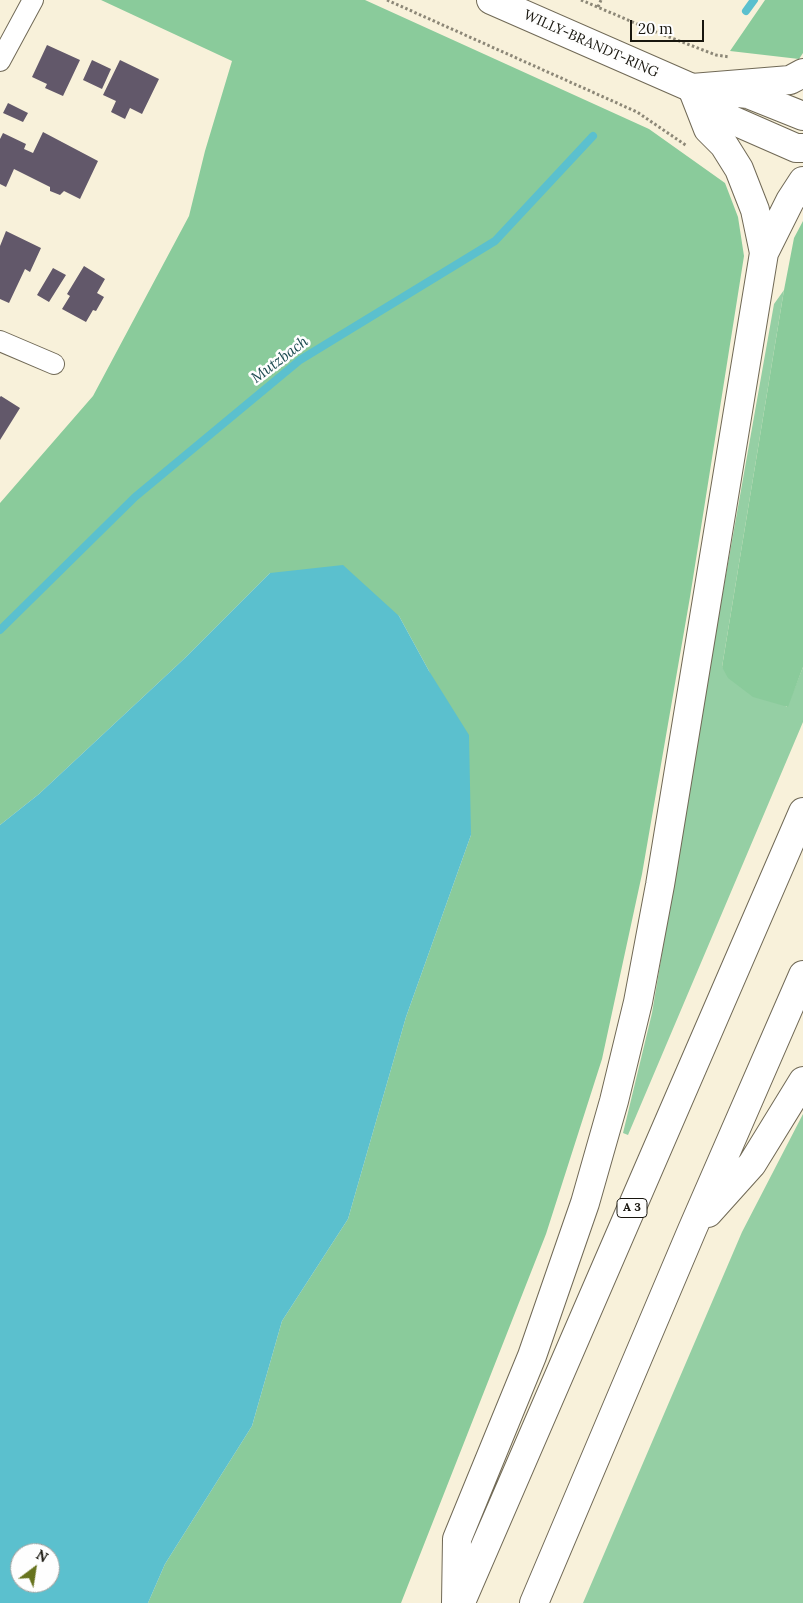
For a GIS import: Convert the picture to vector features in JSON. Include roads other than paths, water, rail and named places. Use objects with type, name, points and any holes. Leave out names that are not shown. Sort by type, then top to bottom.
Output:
[{"type":"main road","name":"WILLY-BRANDT-RING","points":[[490,0],[692,88],[748,94],[803,116]]},
{"type":"main road","points":[[764,253],[754,210],[740,169],[724,145],[708,129],[692,88],[790,80],[803,73]]},
{"type":"main road","name":"WILLY-BRANDT-RING","points":[[692,88],[723,116],[796,148],[803,148]]},
{"type":"main road","points":[[456,1603],[457,1539],[532,1356],[567,1259],[614,1101],[638,1002],[660,885],[764,253],[790,201],[803,182]]},
{"type":"main road","name":"A 3","points":[[461,1603],[803,812]]},
{"type":"main road","points":[[534,1603],[692,1230],[803,975]]},
{"type":"main road","points":[[692,1230],[752,1164],[803,1081]]},
{"type":"street","points":[[0,61],[33,0]]},
{"type":"street","points":[[0,340],[54,364]]},
{"type":"water","points":[[343,565],[399,616],[429,671],[469,735],[471,835],[406,1017],[348,1219],[282,1321],[252,1426],[165,1564],[148,1603],[0,1603],[0,825],[39,794],[186,657],[270,573]]},
{"type":"waterway","name":"Mutzbach","points":[[746,11],[754,0]]},
{"type":"waterway","name":"Mutzbach","points":[[0,630],[135,497],[300,360],[495,241],[593,136]]}]
